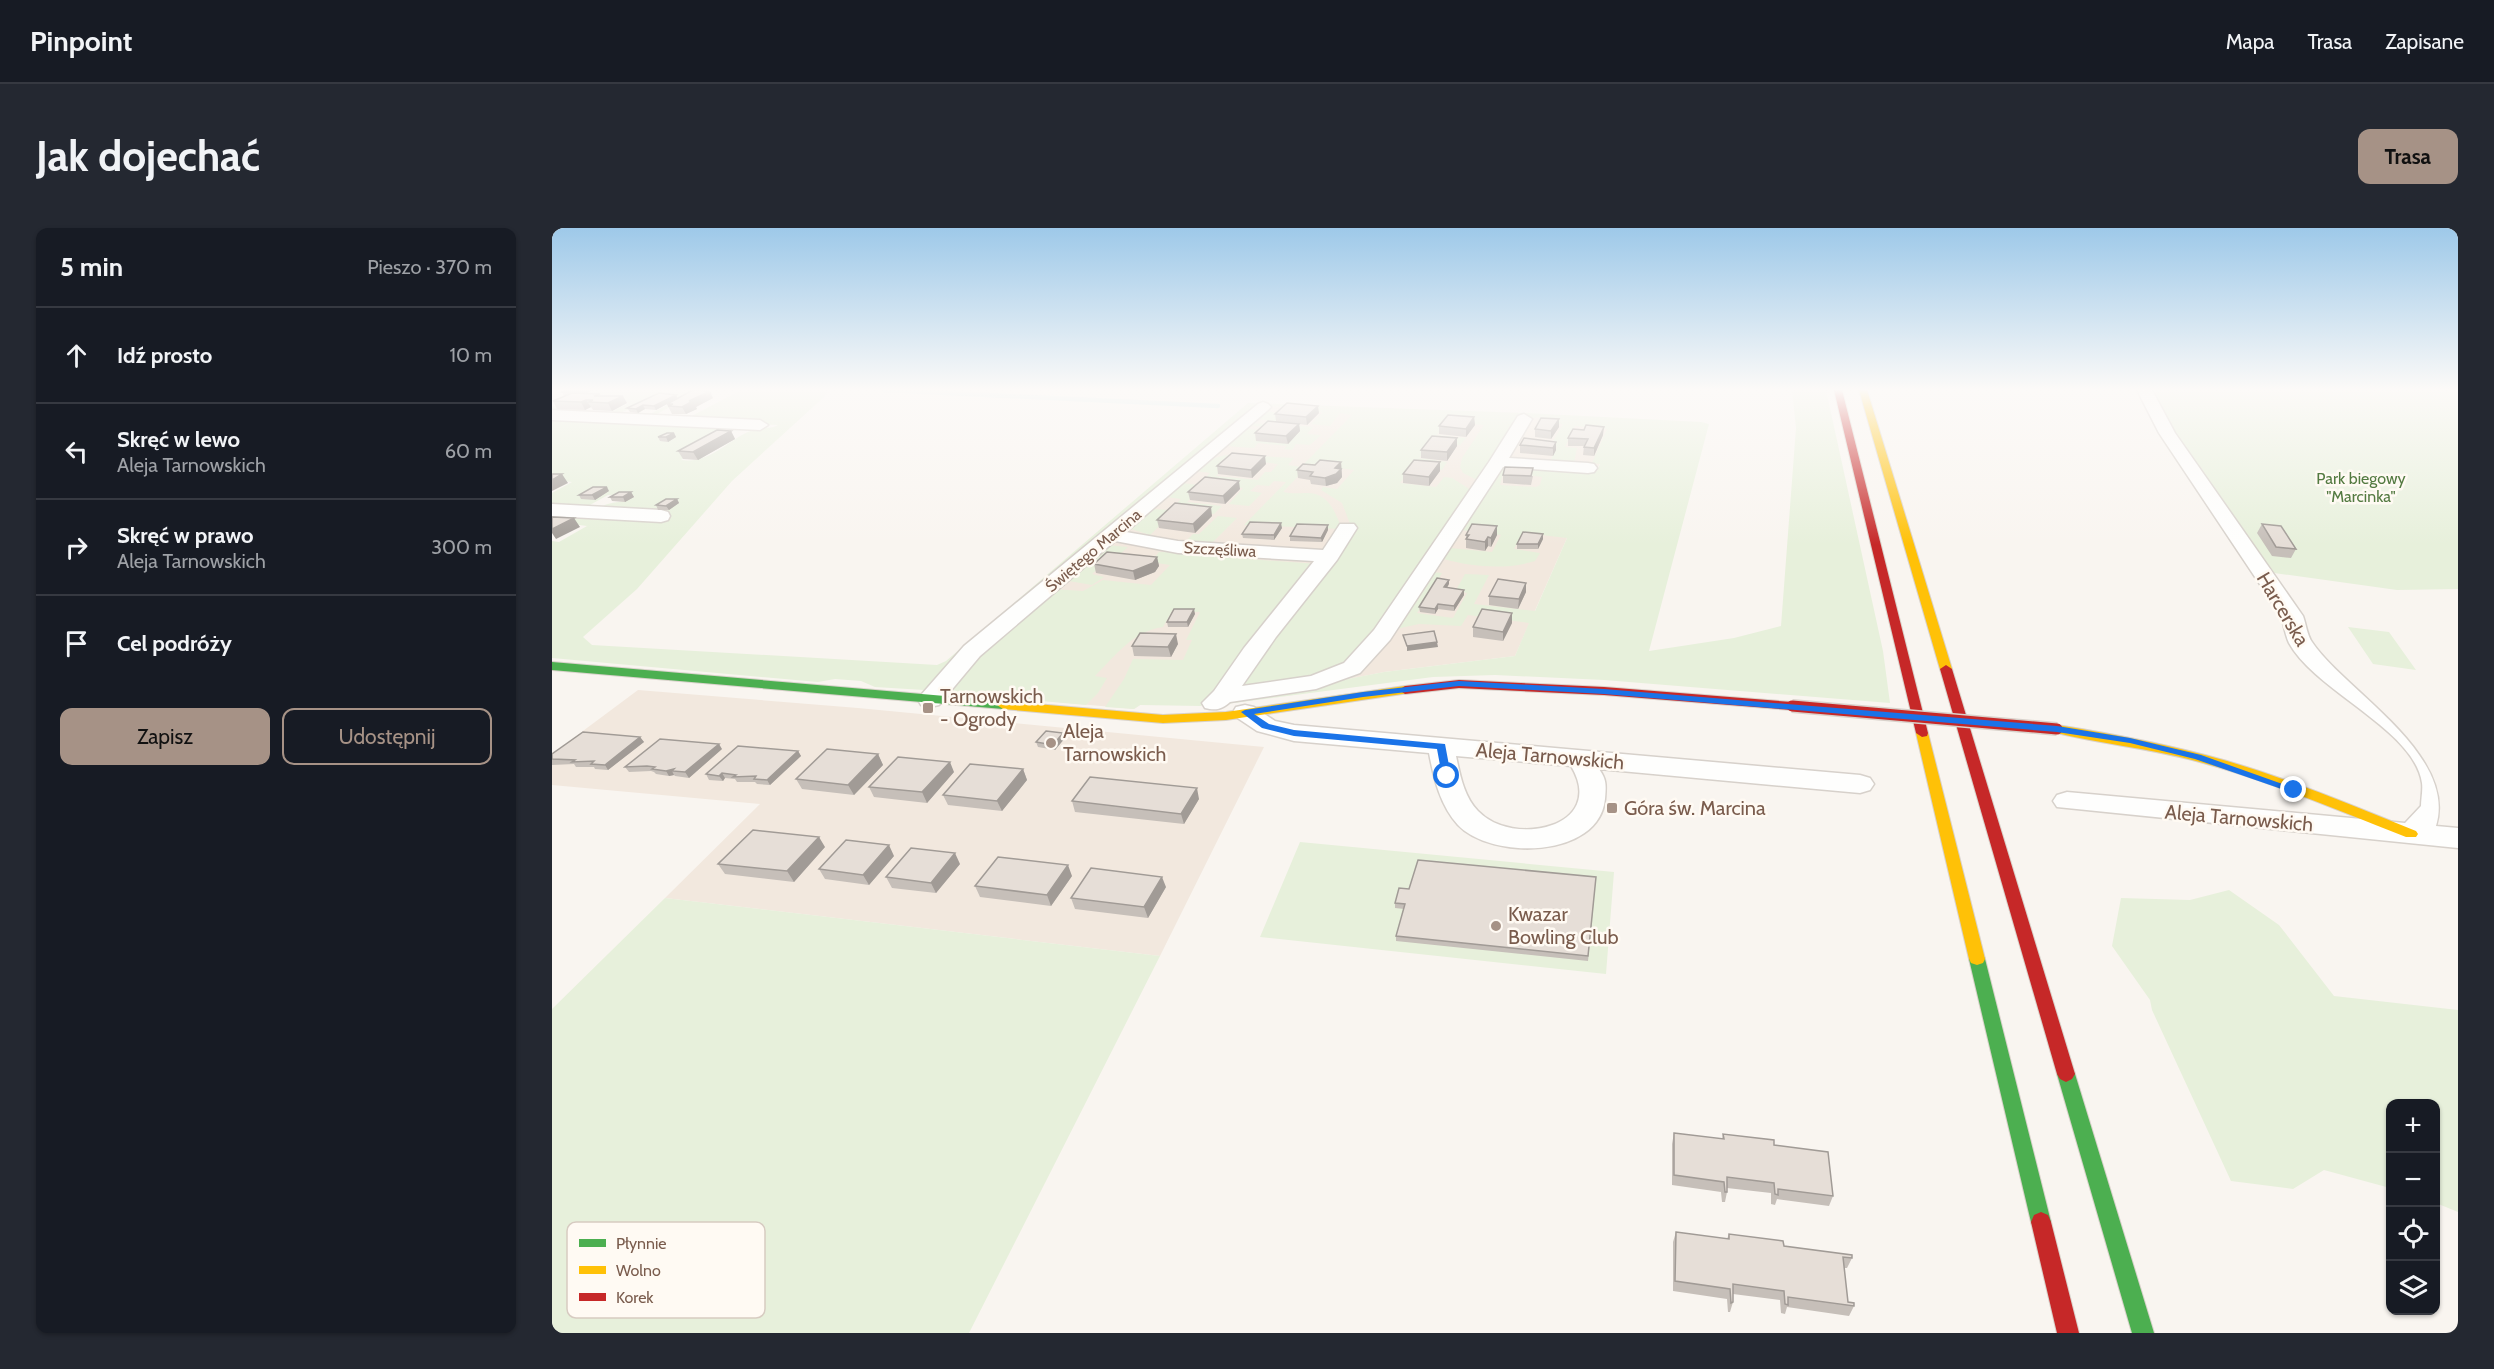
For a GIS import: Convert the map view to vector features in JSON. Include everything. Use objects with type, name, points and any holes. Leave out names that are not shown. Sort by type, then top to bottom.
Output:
[{"type":"main road","points":[[1852,442],[2068,1333]]},
{"type":"main road","points":[[1878,442],[2143,1333]]},
{"type":"main road","name":"Aleja Tarnowskich","points":[[552,666],[1163,719],[1245,712],[1459,684],[1604,691],[2057,729],[2130,740],[2198,757],[2287,787],[2411,834]]},
{"type":"street","name":"Świętego Marcina","points":[[930,700],[972,651],[1222,442]]},
{"type":"street","points":[[1223,696],[1316,682],[1352,668],[1382,635],[1510,442]]},
{"type":"street","name":"Harcerska","points":[[2173,442],[2292,616],[2302,646],[2328,672],[2373,706],[2417,747],[2434,780],[2435,806],[2429,816],[2411,834]]},
{"type":"street","points":[[1498,462],[1588,468]]},
{"type":"street","points":[[552,510],[661,516]]},
{"type":"street","points":[[1199,716],[1223,696],[1278,621],[1330,556],[1347,528]]},
{"type":"street","name":"Szczęśliwa","points":[[1112,535],[1178,547],[1330,556]]},
{"type":"street","name":"Aleja Tarnowskich","points":[[1245,712],[1266,726],[1294,733],[1860,784]]},
{"type":"street","points":[[1441,746],[1450,790],[1470,821],[1504,835],[1526,838],[1544,838],[1565,833],[1590,808],[1593,780],[1579,758]]},
{"type":"street","name":"Aleja Tarnowskich","points":[[2067,801],[2458,838]]},
{"type":"shaded area","points":[[1219,442],[1609,442],[1515,656],[1384,672],[1219,705],[1140,705],[1134,709],[924,690]]},
{"type":"shaded area","points":[[638,690],[858,708],[1264,747],[1160,956],[665,898],[760,804],[552,785],[552,754]]},
{"type":"green space","points":[[552,442],[702,442],[686,451],[692,452],[681,460],[692,460],[711,455],[732,442],[775,442],[732,481],[637,589],[583,637],[592,645],[937,665],[946,661],[1203,442],[1220,442],[939,682],[924,690],[875,687],[861,681],[835,679],[818,682],[552,658],[552,541],[559,542],[587,526],[565,523],[571,516],[652,521],[667,511],[601,507],[635,496],[608,495],[588,506],[552,507],[552,493],[572,482],[552,480]]},
{"type":"green space","points":[[1230,442],[1314,442],[1310,445],[1296,444],[1292,450],[1284,449],[1287,446],[1258,443],[1254,448],[1225,446]]},
{"type":"green space","points":[[1326,442],[1463,442],[1460,445],[1432,443],[1419,458],[1447,462],[1442,470],[1413,467],[1400,483],[1436,487],[1444,477],[1452,478],[1471,490],[1367,647],[1330,673],[1244,687],[1240,684],[1352,529],[1342,503],[1321,490],[1323,487],[1337,489],[1354,470],[1310,464],[1283,492],[1321,496],[1337,516],[1342,529],[1244,525],[1286,482],[1274,481],[1269,486],[1257,485],[1250,491],[1262,493],[1249,506],[1229,504],[1243,488],[1205,484],[1187,502],[1222,506],[1214,514],[1176,510],[1150,535],[1131,529],[1153,509],[1170,510],[1181,499],[1167,497],[1183,483],[1198,485],[1210,473],[1196,471],[1221,456],[1240,455],[1232,459],[1216,476],[1258,480],[1265,472],[1271,472],[1278,464],[1251,461],[1257,456],[1294,458],[1288,465],[1301,467]]},
{"type":"green space","points":[[1473,442],[1505,442],[1479,481],[1463,473],[1460,467],[1462,458]]},
{"type":"green space","points":[[1568,442],[1565,447],[1577,448],[1574,463],[1550,461],[1557,447],[1522,443]]},
{"type":"green space","points":[[1601,442],[1704,442],[1649,651],[1734,638],[1781,626],[1795,442],[1837,442],[1883,651],[1890,703],[1604,680],[1495,675],[1433,677],[1218,704],[1384,672],[1515,656],[1529,623],[1468,615],[1461,626],[1419,624],[1396,629],[1432,572],[1442,573],[1417,613],[1453,618],[1467,593],[1456,590],[1465,574],[1489,575],[1474,604],[1535,611],[1567,538],[1523,533],[1514,549],[1540,553],[1535,561],[1524,564],[1489,566],[1444,559],[1450,548],[1492,552],[1501,535],[1461,530],[1501,467],[1511,468],[1503,474],[1500,485],[1536,487],[1540,485],[1542,477],[1518,474],[1518,468],[1597,471],[1600,464],[1592,463]]},
{"type":"green space","name":"Park biegowy \"Marcinka\"","points":[[2177,442],[2458,442],[2458,589],[2397,590],[2260,571]]},
{"type":"green space","points":[[1218,516],[1237,518],[1211,544],[1185,542],[1193,534],[1199,534]]},
{"type":"green space","points":[[1106,545],[1128,547],[1118,556],[1113,555],[1092,574],[1104,577],[1092,585],[1063,580]]},
{"type":"green space","points":[[1159,552],[1210,553],[1208,556],[1318,564],[1201,706],[1140,705],[1134,709],[1105,707],[1124,679],[1133,659],[1183,660],[1192,640],[1186,640],[1200,612],[1172,611],[1163,627],[1143,633],[1126,645],[1095,676],[1107,678],[1098,693],[1086,705],[951,693],[951,684],[967,664],[1052,589],[1083,591],[1103,580],[1151,585],[1170,565],[1157,563],[1155,557]]},
{"type":"green space","points":[[2348,627],[2389,632],[2416,670],[2373,664]]},
{"type":"green space","points":[[1300,842],[1614,872],[1606,974],[1260,937]]},
{"type":"green space","points":[[2229,890],[2279,925],[2334,996],[2458,1010],[2458,1212],[2440,1205],[2440,1099],[2386,1099],[2386,1187],[2324,1170],[2293,1189],[2231,1181],[2152,1010],[2150,1000],[2112,946],[2121,898],[2190,900]]},
{"type":"green space","points":[[665,898],[1160,956],[969,1333],[552,1333],[552,1009]]},
{"type":"building","points":[[696,442],[712,442],[693,452],[678,451]]},
{"type":"building","points":[[1428,442],[1454,442],[1447,452],[1421,450]]},
{"type":"building","points":[[1522,442],[1556,442],[1553,448],[1520,445]]},
{"type":"building","points":[[1587,442],[1597,442],[1594,448],[1584,447]]},
{"type":"building","points":[[1232,453],[1265,456],[1251,470],[1217,466]]},
{"type":"building","points":[[1320,460],[1341,462],[1335,468],[1341,469],[1336,474],[1325,478],[1310,476],[1313,472],[1297,470],[1303,464],[1315,465]]},
{"type":"building","points":[[1414,460],[1440,462],[1429,477],[1403,474]]},
{"type":"building","points":[[1505,467],[1533,468],[1531,476],[1503,475]]},
{"type":"building","points":[[552,474],[562,474],[552,480]]},
{"type":"building","points":[[1205,477],[1239,481],[1223,496],[1188,492]]},
{"type":"building","points":[[593,487],[607,487],[592,495],[579,495]]},
{"type":"building","points":[[619,492],[631,492],[623,497],[610,497]]},
{"type":"building","points":[[666,499],[677,499],[666,506],[656,505]]},
{"type":"building","points":[[1175,503],[1211,507],[1193,524],[1157,520]]},
{"type":"building","points":[[552,517],[574,518],[552,529]]},
{"type":"building","points":[[1250,522],[1281,523],[1274,535],[1242,534]]},
{"type":"building","points":[[1297,524],[1328,525],[1321,538],[1290,536]]},
{"type":"building","points":[[1472,524],[1497,526],[1491,538],[1488,537],[1485,542],[1466,539]]},
{"type":"building","points":[[2262,524],[2281,526],[2296,549],[2276,547]]},
{"type":"building","points":[[1523,532],[1543,534],[1538,544],[1517,544]]},
{"type":"building","points":[[1107,552],[1157,557],[1153,563],[1133,571],[1094,564]]},
{"type":"building","points":[[1437,578],[1449,580],[1444,587],[1464,590],[1454,606],[1438,604],[1435,609],[1419,607]]},
{"type":"building","points":[[1498,579],[1526,583],[1519,599],[1489,596]]},
{"type":"building","points":[[1174,609],[1194,609],[1187,622],[1167,622]]},
{"type":"building","points":[[1482,609],[1512,613],[1503,632],[1473,627]]},
{"type":"building","points":[[1434,631],[1437,642],[1407,646],[1403,635]]},
{"type":"building","points":[[1140,633],[1176,634],[1168,647],[1132,646]]},
{"type":"building","points":[[1046,731],[1063,733],[1053,745],[1036,742]]},
{"type":"building","points":[[583,732],[640,737],[605,765],[591,764],[594,761],[572,762],[575,760],[552,759],[552,754]]},
{"type":"building","points":[[660,739],[719,744],[685,772],[672,771],[674,769],[666,771],[652,769],[655,767],[647,766],[625,767]]},
{"type":"building","points":[[738,746],[798,751],[767,780],[754,779],[756,776],[733,777],[736,775],[706,774]]},
{"type":"building","points":[[827,749],[878,754],[848,785],[796,779]]},
{"type":"building","points":[[898,757],[950,762],[922,792],[869,787]]},
{"type":"building","points":[[970,764],[1023,769],[997,801],[943,795]]},
{"type":"building","points":[[1090,777],[1197,788],[1181,814],[1072,801]]},
{"type":"building","points":[[753,830],[819,837],[787,871],[718,864]]},
{"type":"building","points":[[846,840],[889,845],[863,875],[819,869]]},
{"type":"building","points":[[911,848],[955,853],[931,883],[886,877]]},
{"type":"building","points":[[998,857],[1068,865],[1047,895],[975,886]]},
{"type":"building","name":"Kwazar Bowling Club","points":[[1418,860],[1596,877],[1588,956],[1396,936],[1405,904],[1395,903],[1399,888],[1409,889]]},
{"type":"building","points":[[1091,868],[1162,877],[1144,907],[1071,898]]},
{"type":"building","points":[[1674,1133],[1724,1139],[1723,1134],[1774,1140],[1774,1145],[1828,1152],[1833,1196],[1778,1189],[1778,1195],[1775,1194],[1774,1183],[1727,1177],[1727,1192],[1725,1192],[1724,1182],[1674,1175]]},
{"type":"building","points":[[1676,1232],[1729,1239],[1729,1234],[1783,1241],[1784,1246],[1852,1255],[1852,1258],[1843,1257],[1848,1302],[1854,1303],[1854,1306],[1788,1297],[1788,1305],[1785,1304],[1784,1291],[1733,1284],[1733,1302],[1731,1303],[1730,1289],[1675,1281]]},
{"type":"traffic: fast","points":[[552,666],[1003,705]]},
{"type":"traffic: fast","points":[[1977,959],[2041,1222]]},
{"type":"traffic: fast","points":[[2066,1074],[2143,1333]]},
{"type":"traffic: slow","points":[[1878,442],[1946,669]]},
{"type":"traffic: slow","points":[[1003,705],[1163,719],[1226,716],[1405,690]]},
{"type":"traffic: slow","points":[[2057,729],[2181,753],[2246,771],[2411,834]]},
{"type":"traffic: slow","points":[[1922,733],[1977,959]]},
{"type":"traffic: jam","points":[[1851,442],[1922,733]]},
{"type":"traffic: jam","points":[[1946,669],[2066,1074]]},
{"type":"traffic: jam","points":[[1405,690],[1459,684],[1604,691],[1792,706]]},
{"type":"traffic: jam","points":[[1792,706],[2057,729]]},
{"type":"traffic: jam","points":[[2041,1222],[2068,1333]]},
{"type":"place","name":"Tarnowskich - Ogrody","points":[[928,708]]},
{"type":"place","name":"Aleja Tarnowskich","points":[[1051,743]]},
{"type":"place","name":"Góra św. Marcina","points":[[1612,808]]},
{"type":"place","name":"Kwazar Bowling Club","points":[[1496,926]]},
{"type":"route","points":[[1447,776],[1441,746],[1294,733],[1266,726],[1245,712],[1412,688],[1459,684],[1604,691],[2057,729],[2130,740],[2198,757],[2294,790]]}]
